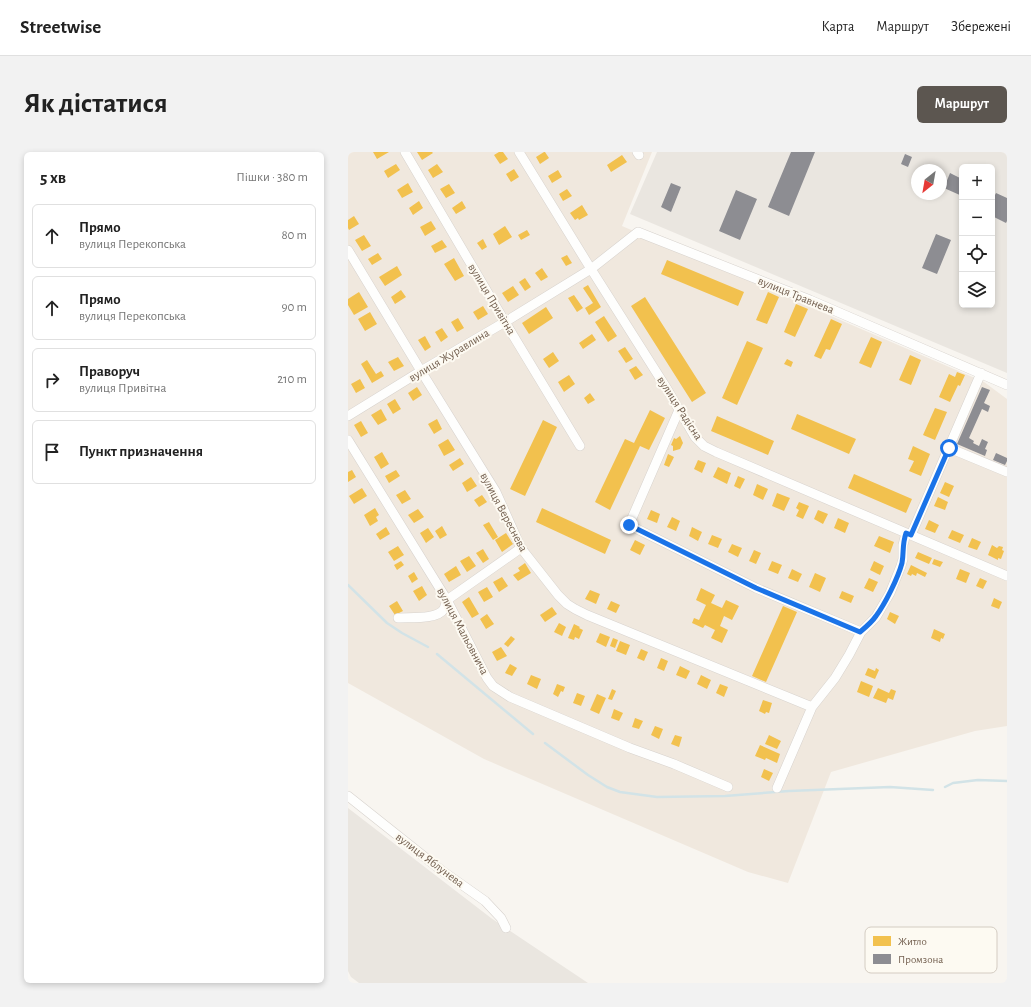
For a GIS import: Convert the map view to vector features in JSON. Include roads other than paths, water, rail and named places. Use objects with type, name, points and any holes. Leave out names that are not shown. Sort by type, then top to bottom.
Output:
[{"type":"street","name":"вулиця Привітна","points":[[404,152],[580,446]]},
{"type":"street","name":"вулиця Радісна","points":[[519,152],[667,389],[695,437],[704,446],[1007,576]]},
{"type":"street","name":"вулиця Травнева","points":[[591,269],[638,232],[810,300],[1007,385]]},
{"type":"street","name":"вулиця Вереснева","points":[[348,250],[496,492],[521,548],[558,595],[567,604],[594,618],[812,707]]},
{"type":"street","name":"вулиця Журавлина","points":[[348,416],[591,269]]},
{"type":"street","points":[[777,788],[812,707],[835,678],[850,655],[860,632],[876,617],[890,593],[903,559],[903,545],[949,448],[981,373]]},
{"type":"street","points":[[679,410],[629,525],[756,588],[860,632]]},
{"type":"street","name":"вулиця Мальовнича","points":[[348,440],[447,600],[487,678],[494,686],[510,697],[630,748],[674,764],[728,787]]},
{"type":"street","points":[[949,448],[1007,472]]},
{"type":"street","points":[[398,618],[428,617],[436,615],[443,610],[447,600],[521,548]]},
{"type":"street","name":"вулиця Яблунева","points":[[348,796],[441,870],[485,901],[501,918],[506,928]]},
{"type":"waterway","points":[[348,585],[387,623],[428,647]]},
{"type":"waterway","points":[[437,654],[533,734]]},
{"type":"waterway","points":[[545,743],[588,775],[607,787],[620,792],[657,797],[725,796],[789,791],[890,787],[933,790]]},
{"type":"waterway","points":[[945,787],[953,783],[978,780],[1007,781]]}]
